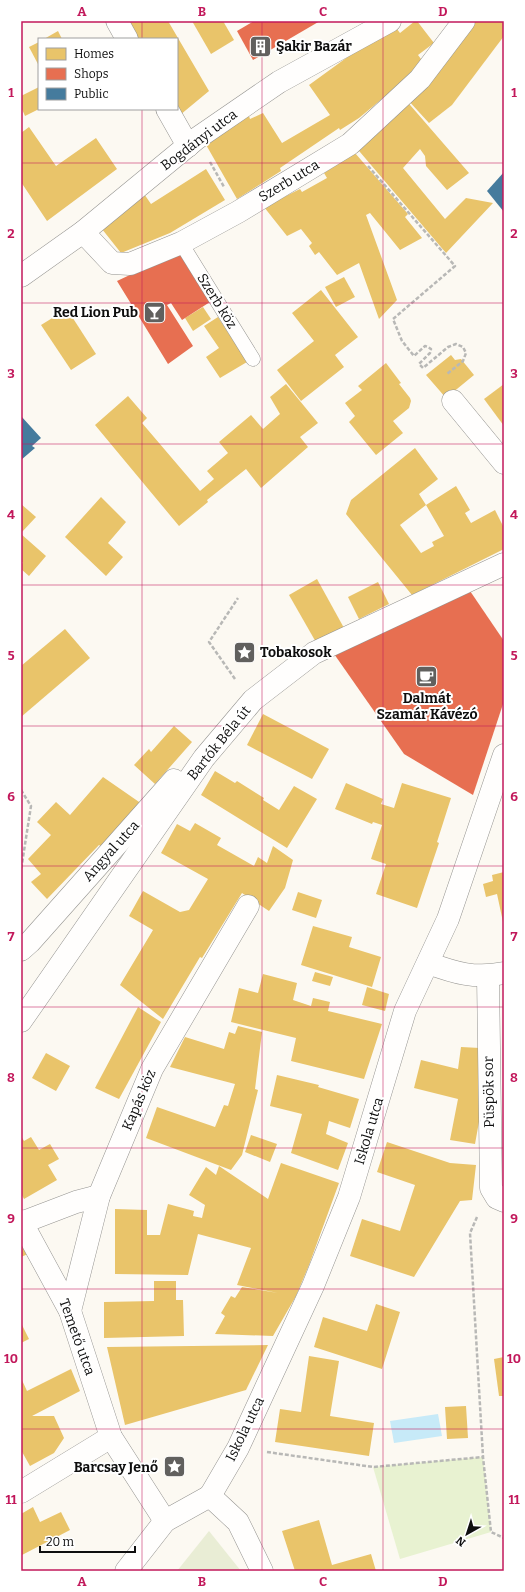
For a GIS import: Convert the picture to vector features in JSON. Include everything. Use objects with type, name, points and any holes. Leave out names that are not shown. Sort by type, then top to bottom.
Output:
[{"type":"street","points":[[117,21],[126,38]]},
{"type":"street","name":"Bogdányi utca","points":[[21,276],[83,232],[192,142],[279,82],[390,21]]},
{"type":"street","name":"Szerb utca","points":[[83,232],[112,263],[130,264],[181,242],[238,212],[350,144],[420,79],[464,21]]},
{"type":"street","points":[[168,110],[192,142]]},
{"type":"street","points":[[454,401],[504,463]]},
{"type":"street","name":"Bartók Béla út","points":[[21,1021],[204,758],[253,700],[314,653],[504,564]]},
{"type":"street","name":"Iskola utca","points":[[210,1496],[238,1448],[313,1286],[349,1198],[405,1011],[448,919],[504,755]]},
{"type":"street","name":"Angyal utca","points":[[21,950],[30,942],[173,781],[204,758]]},
{"type":"street","name":"Kapás köz","points":[[70,1311],[99,1196],[152,1069],[248,906]]},
{"type":"street","points":[[428,963],[456,973],[496,975]]},
{"type":"street","name":"Püspök sor","points":[[496,975],[491,1188],[501,1200]]},
{"type":"street","points":[[21,1222],[76,1202],[99,1196]]},
{"type":"street","name":"Temető utca","points":[[21,1222],[70,1311],[111,1437],[165,1521]]},
{"type":"street","points":[[21,1492],[111,1437]]},
{"type":"street","points":[[126,1571],[165,1521],[210,1496],[238,1522],[262,1571]]},
{"type":"lane","name":"Szerb köz","points":[[181,242],[253,359]]},
{"type":"path","points":[[192,142],[238,212]]},
{"type":"path","points":[[350,144],[455,266],[393,319],[402,341],[414,356],[425,346],[431,349],[430,353],[419,364],[423,368],[448,347],[456,344],[463,347],[466,353],[463,362]]},
{"type":"path","points":[[227,670],[209,642],[238,598]]},
{"type":"path","points":[[21,790],[31,806],[21,870]]},
{"type":"path","points":[[501,1200],[477,1214],[470,1233],[483,1457],[492,1532],[504,1538]]},
{"type":"path","points":[[271,1452],[373,1467],[483,1457]]},
{"type":"green space","points":[[483,1457],[491,1532],[400,1559],[373,1467]]},
{"type":"green space","points":[[209,1531],[241,1571],[177,1571]]},
{"type":"water","points":[[438,1414],[442,1436],[394,1443],[390,1421]]},
{"type":"building: Homes","points":[[127,21],[168,21],[178,38],[136,38]]},
{"type":"building: Homes","points":[[192,21],[223,21],[234,40],[211,54]]},
{"type":"building: Homes","points":[[417,21],[434,43],[418,55],[424,63],[419,68],[359,118],[340,130],[339,128],[280,168],[281,171],[237,199],[205,143],[249,116],[250,119],[263,113],[282,143],[330,115],[309,85],[393,24],[400,33]]},
{"type":"building: Homes","points":[[469,21],[504,21],[504,36],[452,105],[429,123],[407,99]]},
{"type":"building: Homes","points":[[58,31],[62,38],[46,38]]},
{"type":"building: Homes","points":[[178,38],[209,91],[180,115],[178,110]]},
{"type":"building: Homes","points":[[38,42],[38,64],[29,47]]},
{"type":"building: Homes","points":[[38,88],[38,110],[25,116],[21,107],[21,96]]},
{"type":"building: Homes","points":[[404,98],[469,173],[447,190],[426,166],[425,156],[420,149],[403,168],[445,219],[466,198],[493,203],[446,253],[354,145]]},
{"type":"building: Homes","points":[[29,127],[56,166],[96,138],[117,169],[47,221],[21,182],[21,133]]},
{"type":"building: Homes","points":[[355,153],[408,214],[405,217],[422,238],[400,250],[370,213],[366,215],[397,300],[379,319],[359,263],[337,275],[319,252],[315,255],[309,246],[312,243],[301,229],[287,236],[264,207],[300,189],[302,192],[327,178],[324,173]]},
{"type":"building: Homes","points":[[206,169],[225,200],[170,233],[121,253],[102,229],[142,191],[151,204]]},
{"type":"building: Homes","points":[[344,277],[355,297],[336,307],[325,287]]},
{"type":"building: Homes","points":[[321,290],[358,337],[335,355],[344,367],[301,401],[277,370],[314,341],[292,313]]},
{"type":"building: Homes","points":[[203,307],[211,319],[193,331],[185,318]]},
{"type":"building: Homes","points":[[67,309],[96,354],[71,370],[41,325]]},
{"type":"building: Homes","points":[[218,317],[247,362],[220,378],[206,357],[219,348],[204,326]]},
{"type":"building: Homes","points":[[451,355],[455,360],[461,359],[474,375],[446,398],[426,375]]},
{"type":"building: Homes","points":[[386,363],[401,383],[399,384],[411,401],[409,408],[393,421],[403,433],[376,455],[349,422],[355,416],[345,403],[362,390],[358,386]]},
{"type":"building: Homes","points":[[286,384],[318,423],[300,437],[308,447],[261,488],[246,469],[207,500],[208,502],[179,526],[95,425],[128,396],[147,418],[142,423],[200,491],[214,479],[207,471],[228,453],[219,442],[251,415],[263,429],[280,414],[270,397]]},
{"type":"building: Homes","points":[[504,384],[504,426],[484,399]]},
{"type":"building: Homes","points":[[415,448],[438,479],[419,494],[426,505],[456,486],[470,510],[465,513],[471,523],[495,510],[504,528],[504,549],[412,595],[346,514],[351,500]],"holes":[[[426,505],[444,536],[432,542],[434,546],[421,553],[400,525]]]},
{"type":"building: Homes","points":[[101,497],[126,522],[108,543],[123,557],[106,576],[65,537]]},
{"type":"building: Homes","points":[[21,504],[36,517],[21,533]]},
{"type":"building: Homes","points":[[21,534],[46,556],[29,576],[21,569],[21,564],[23,563],[21,561]]},
{"type":"building: Homes","points":[[317,579],[344,628],[317,644],[289,595]]},
{"type":"building: Homes","points":[[378,582],[389,604],[359,619],[348,597]]},
{"type":"building: Homes","points":[[65,629],[90,658],[21,717],[21,666]]},
{"type":"building: Homes","points":[[263,714],[329,749],[312,779],[247,745]]},
{"type":"building: Homes","points":[[174,726],[192,742],[155,784],[134,765],[149,749],[151,752]]},
{"type":"building: Homes","points":[[215,771],[235,783],[237,781],[264,798],[263,800],[279,810],[294,786],[317,799],[287,848],[201,795]]},
{"type":"building: Homes","points":[[103,777],[142,804],[102,847],[99,845],[47,899],[31,882],[41,874],[28,859],[51,835],[37,822],[56,802],[70,815]]},
{"type":"building: Homes","points":[[346,783],[383,799],[381,804],[394,808],[402,783],[451,798],[437,842],[439,843],[417,908],[376,894],[386,864],[371,859],[382,825],[373,822],[372,824],[335,809]]},
{"type":"building: Homes","points":[[195,823],[221,838],[217,845],[254,866],[258,857],[267,863],[273,846],[293,860],[285,888],[269,911],[242,893],[202,958],[200,957],[163,1019],[120,985],[153,930],[129,916],[143,891],[180,912],[189,910],[208,879],[161,853],[177,824],[190,831]]},
{"type":"building: Homes","points":[[504,872],[503,922],[497,894],[486,897],[483,884],[493,881],[492,875]]},
{"type":"building: Homes","points":[[298,892],[322,900],[316,918],[292,910]]},
{"type":"building: Homes","points":[[313,926],[352,937],[349,947],[381,957],[372,987],[301,965]]},
{"type":"building: Homes","points":[[315,972],[333,977],[330,986],[312,981]]},
{"type":"building: Homes","points":[[263,974],[297,983],[293,1000],[311,1006],[313,998],[330,1002],[328,1011],[382,1024],[364,1079],[291,1061],[296,1038],[231,1022],[239,988],[258,993]]},
{"type":"building: Homes","points":[[367,987],[389,994],[385,1011],[362,1005]]},
{"type":"building: Homes","points":[[138,1007],[161,1022],[119,1099],[95,1088]]},
{"type":"building: Homes","points":[[238,1026],[262,1032],[255,1089],[258,1090],[242,1155],[231,1170],[146,1138],[157,1107],[215,1127],[224,1105],[228,1106],[235,1084],[170,1067],[185,1037],[224,1049],[229,1032],[235,1034]]},
{"type":"building: Homes","points":[[461,1047],[480,1048],[482,1105],[475,1144],[450,1140],[458,1099],[414,1088],[421,1060],[458,1069]]},
{"type":"building: Homes","points":[[46,1053],[70,1066],[56,1091],[32,1078]]},
{"type":"building: Homes","points":[[277,1075],[319,1085],[318,1087],[359,1099],[350,1128],[329,1121],[326,1134],[348,1143],[338,1170],[291,1153],[302,1114],[270,1106]]},
{"type":"building: Homes","points":[[251,1135],[277,1144],[270,1162],[245,1152]]},
{"type":"building: Homes","points":[[21,1136],[24,1141],[31,1137],[39,1150],[50,1144],[59,1159],[48,1165],[57,1180],[24,1199],[21,1193]]},
{"type":"building: Homes","points":[[387,1142],[450,1163],[476,1165],[472,1200],[460,1201],[414,1277],[350,1256],[362,1219],[400,1231],[415,1185],[377,1172]]},
{"type":"building: Homes","points":[[281,1163],[339,1183],[296,1296],[273,1336],[215,1334],[225,1316],[221,1313],[231,1296],[235,1298],[242,1287],[278,1293],[237,1285],[251,1248],[198,1234],[188,1275],[115,1274],[115,1209],[147,1210],[147,1235],[160,1235],[168,1204],[194,1211],[193,1216],[202,1218],[205,1205],[189,1195],[206,1167],[216,1175],[219,1166],[268,1199]]},
{"type":"building: Homes","points":[[21,1240],[28,1254],[21,1257]]},
{"type":"building: Homes","points":[[154,1281],[176,1281],[176,1300],[183,1300],[184,1336],[104,1338],[104,1302],[154,1301]]},
{"type":"building: Homes","points":[[376,1304],[400,1312],[382,1369],[314,1347],[323,1317],[367,1331]]},
{"type":"building: Homes","points":[[21,1323],[29,1339],[21,1343]]},
{"type":"building: Homes","points":[[268,1345],[246,1390],[125,1425],[107,1347]]},
{"type":"building: Homes","points":[[309,1356],[339,1361],[330,1416],[374,1423],[369,1456],[275,1442],[280,1409],[301,1412]]},
{"type":"building: Homes","points":[[504,1357],[504,1396],[499,1396],[494,1359]]},
{"type":"building: Homes","points":[[71,1369],[80,1391],[32,1416],[54,1416],[64,1438],[54,1453],[30,1466],[21,1450],[21,1378],[27,1391]]},
{"type":"building: Homes","points":[[466,1406],[468,1438],[447,1439],[445,1407]]},
{"type":"building: Homes","points":[[33,1507],[40,1522],[61,1512],[70,1530],[22,1555],[21,1514]]},
{"type":"building: Homes","points":[[319,1520],[332,1565],[371,1554],[376,1571],[295,1571],[282,1531]]},
{"type":"building: Shops","name":"Şakir Bazár","points":[[254,21],[320,21],[253,60],[237,31]]},
{"type":"building: Shops","name":"Red Lion Pub","points":[[179,252],[210,302],[182,320],[171,303],[167,305],[193,346],[168,364],[117,281]]},
{"type":"building: Shops","name":"Dalmát Szamár Kávézó","points":[[468,588],[504,641],[504,701],[473,795],[404,754],[332,651]]},
{"type":"building: Public","points":[[504,172],[504,212],[487,191]]},
{"type":"building: Public","points":[[21,416],[41,438],[32,446],[35,448],[21,460]]},
{"type":"place","name":"Şakir Bazár","points":[[261,46]]},
{"type":"place","name":"Red Lion Pub","points":[[154,312]]},
{"type":"place","name":"Tobakosok","points":[[244,652]]},
{"type":"place","name":"Dalmát Szamár Kávézó","points":[[427,676]]},
{"type":"place","name":"Barcsay Jenő","points":[[174,1467]]}]
